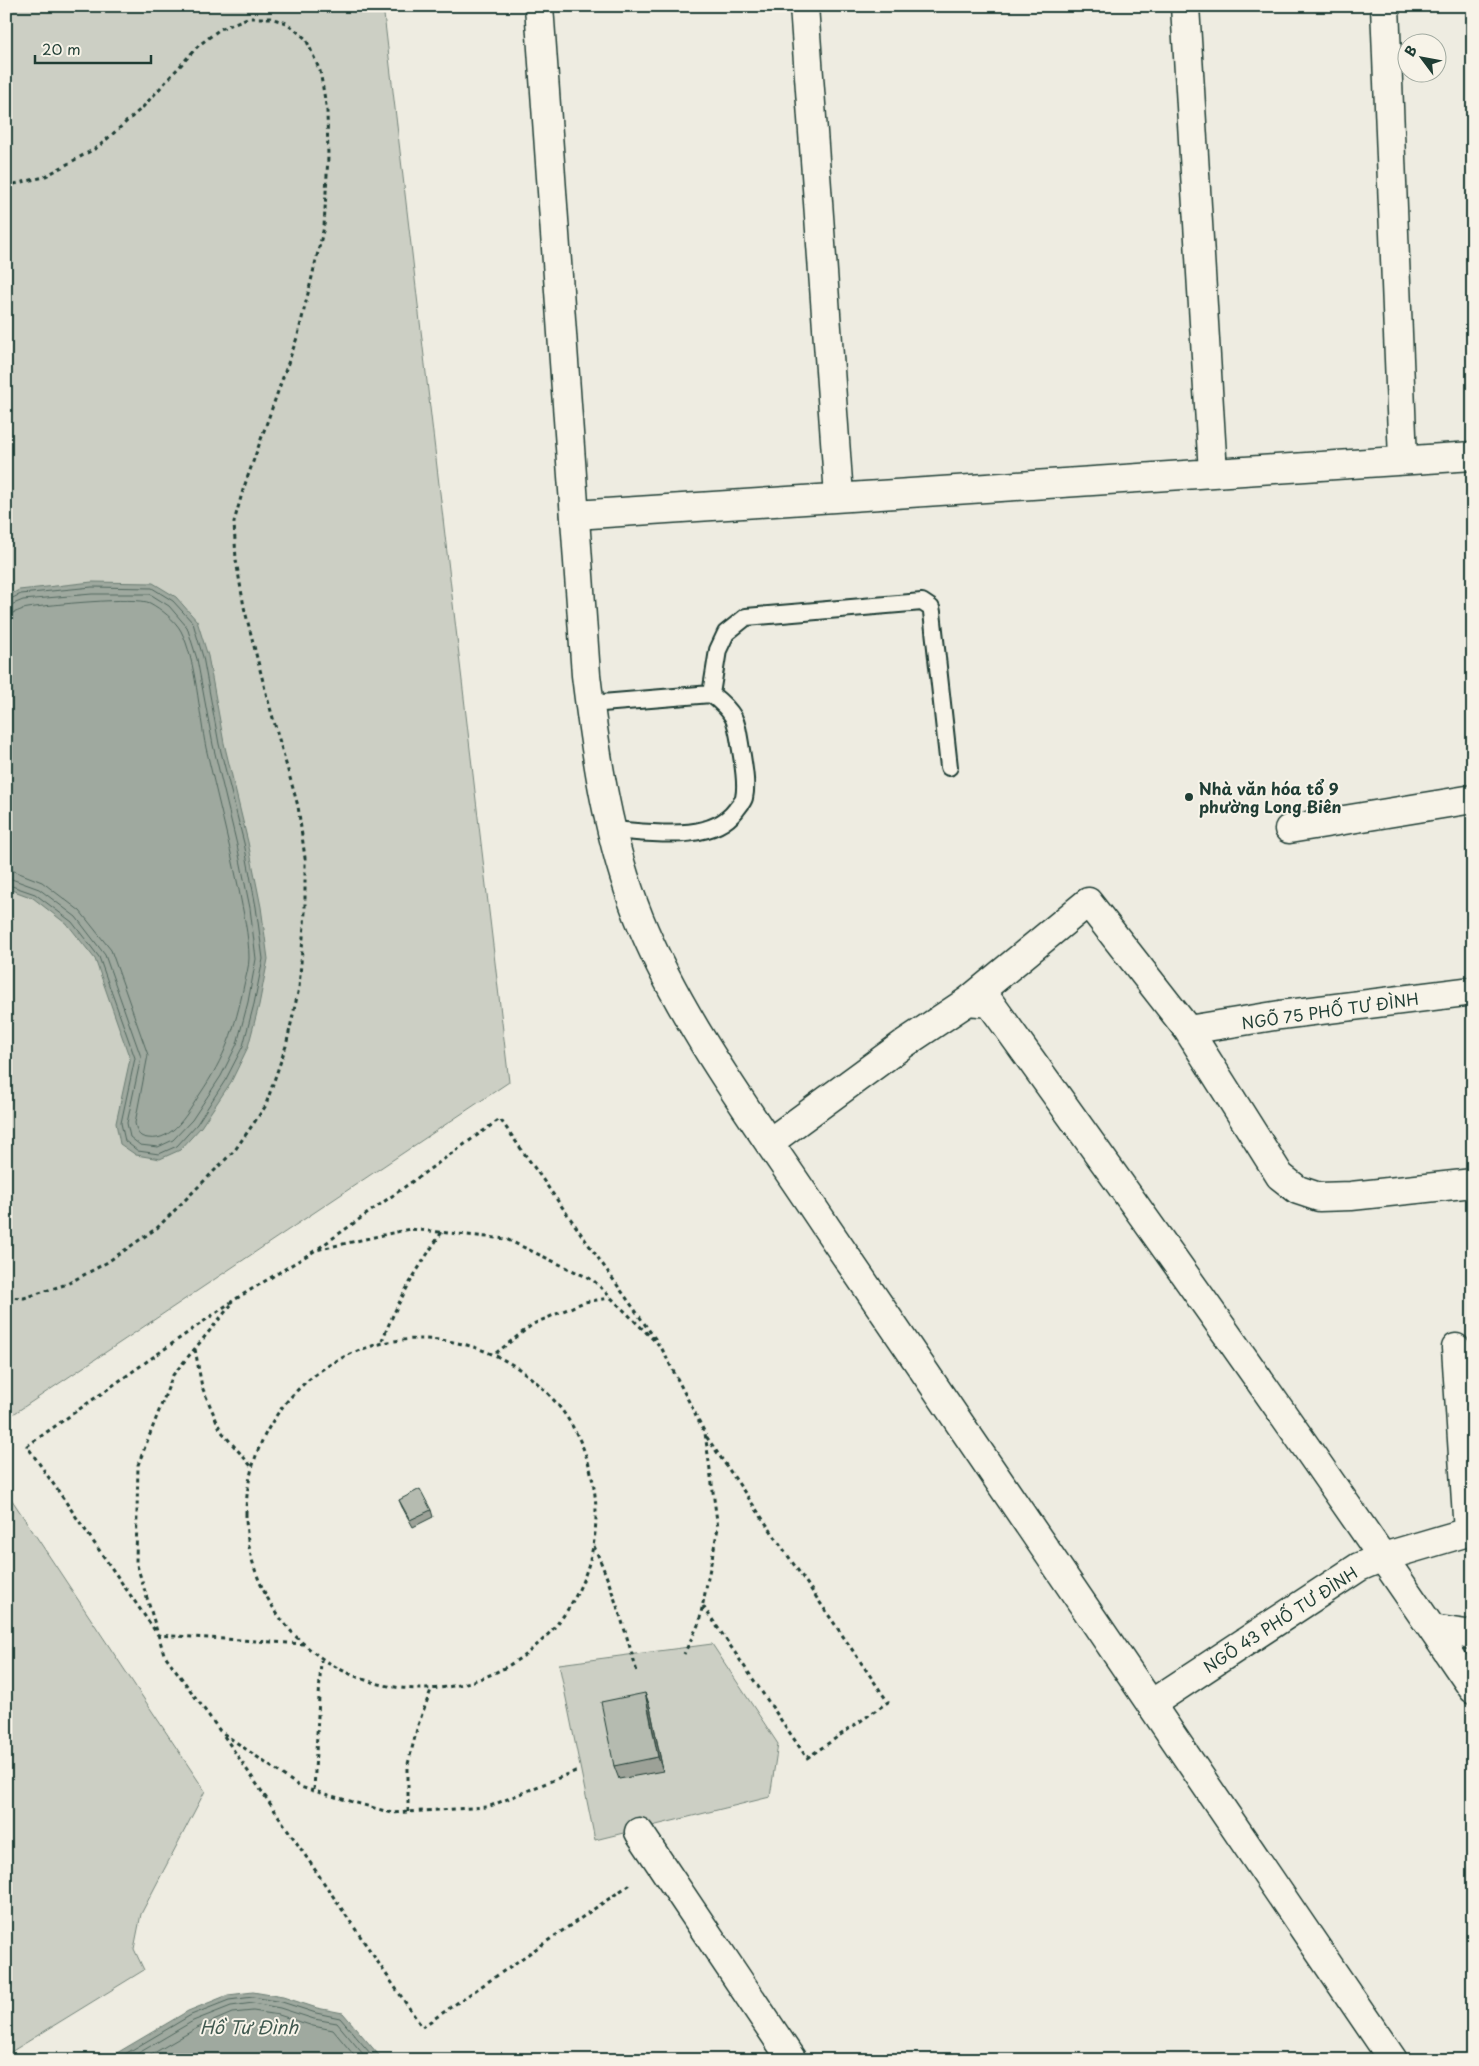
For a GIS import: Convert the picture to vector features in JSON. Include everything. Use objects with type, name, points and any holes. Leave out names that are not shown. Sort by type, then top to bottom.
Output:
[{"type":"street","points":[[539,6],[590,704],[595,748],[620,866],[639,918],[659,962],[694,1025],[770,1142],[1392,2060]]},
{"type":"street","points":[[804,6],[839,496]]},
{"type":"street","points":[[1185,6],[1213,473]]},
{"type":"street","points":[[1385,6],[1403,460]]},
{"type":"street","points":[[575,515],[839,496],[1473,456]]},
{"type":"street","points":[[1289,829],[1473,799]]},
{"type":"street","points":[[770,1142],[905,1043],[968,1001],[1088,902],[1188,1030],[1280,1176],[1298,1190],[1319,1197],[1351,1196],[1473,1183]]},
{"type":"street","name":"NGÕ 75 PHỐ TƯ ĐÌNH","points":[[1188,1030],[1280,1015],[1473,991]]},
{"type":"street","points":[[968,1001],[990,1003],[1132,1199],[1383,1557],[1473,1689]]},
{"type":"street","points":[[1456,1348],[1470,1533]]},
{"type":"street","name":"NGÕ 43 PHỐ TƯ ĐÌNH","points":[[1151,1704],[1360,1566],[1383,1557],[1470,1533]]},
{"type":"street","points":[[1432,1629],[1473,1635]]},
{"type":"street","points":[[639,1832],[792,2060]]},
{"type":"lane","points":[[711,694],[718,650],[726,633],[746,617],[922,602],[931,608],[932,612],[949,766]]},
{"type":"lane","points":[[590,704],[711,694],[725,705],[736,719],[744,770],[744,799],[730,818],[705,830],[678,834],[612,830]]},
{"type":"path","points":[[6,186],[44,177],[98,147],[143,107],[198,46],[220,29],[247,18],[270,18],[287,24],[306,39],[320,71],[328,129],[324,227],[298,335],[243,490],[234,522],[236,560],[244,607],[267,698],[298,806],[305,858],[305,912],[299,988],[286,1046],[265,1107],[235,1150],[158,1228],[106,1263],[67,1284],[24,1298],[6,1297]]},
{"type":"path","points":[[158,1635],[27,1446],[234,1300],[316,1250],[500,1119],[661,1347],[704,1433],[888,1702],[807,1758],[703,1605]]},
{"type":"path","points":[[316,1250],[410,1229],[506,1239],[593,1280],[661,1347]]},
{"type":"path","points":[[382,1341],[394,1309],[442,1232]]},
{"type":"path","points":[[496,1353],[533,1324],[584,1302],[610,1298]]},
{"type":"path","points":[[234,1300],[173,1375],[138,1465],[136,1562],[164,1654],[222,1733],[422,2027],[660,1863]]},
{"type":"path","points":[[439,1337],[496,1353],[544,1385],[578,1432],[596,1488],[594,1546],[574,1601],[537,1646],[488,1677],[431,1690],[373,1684],[321,1660],[279,1620],[253,1568],[244,1510],[255,1453],[284,1402],[328,1364],[382,1341],[439,1337]]},
{"type":"path","points":[[195,1348],[202,1387],[221,1431],[252,1467]]},
{"type":"path","points":[[684,1654],[699,1623],[718,1528],[704,1433]]},
{"type":"path","points":[[594,1546],[623,1621],[636,1672]]},
{"type":"path","points":[[158,1635],[304,1644]]},
{"type":"path","points":[[314,1790],[321,1660]]},
{"type":"path","points":[[408,1812],[408,1764],[418,1725],[431,1690]]},
{"type":"path","points":[[222,1733],[300,1786],[392,1813],[488,1807],[578,1770]]},
{"type":"shaded area","points":[[6,6],[383,6],[509,1082],[6,1419]]},
{"type":"shaded area","points":[[6,1491],[205,1791],[141,1914],[134,1949],[144,1970],[6,2055]]},
{"type":"shaded area","points":[[712,1644],[778,1744],[770,1797],[595,1840],[559,1664]]},
{"type":"water","points":[[92,582],[153,583],[176,597],[197,621],[208,656],[224,743],[248,842],[261,907],[268,959],[248,1047],[231,1082],[201,1127],[180,1150],[160,1159],[136,1155],[120,1144],[116,1123],[130,1059],[95,959],[69,926],[33,898],[6,888],[6,597],[19,590]]},
{"type":"water","name":"Hồ Tư Đình","points":[[253,1992],[283,1997],[317,2008],[343,2013],[383,2060],[105,2060],[188,2011],[228,1995]]},
{"type":"building","points":[[420,1489],[431,1510],[410,1520],[399,1500]]},
{"type":"building","points":[[645,1693],[658,1757],[614,1766],[601,1702]]},
{"type":"place","name":"Nhà văn hóa tổ 9 phường Long Biên","points":[[1189,797]]}]
